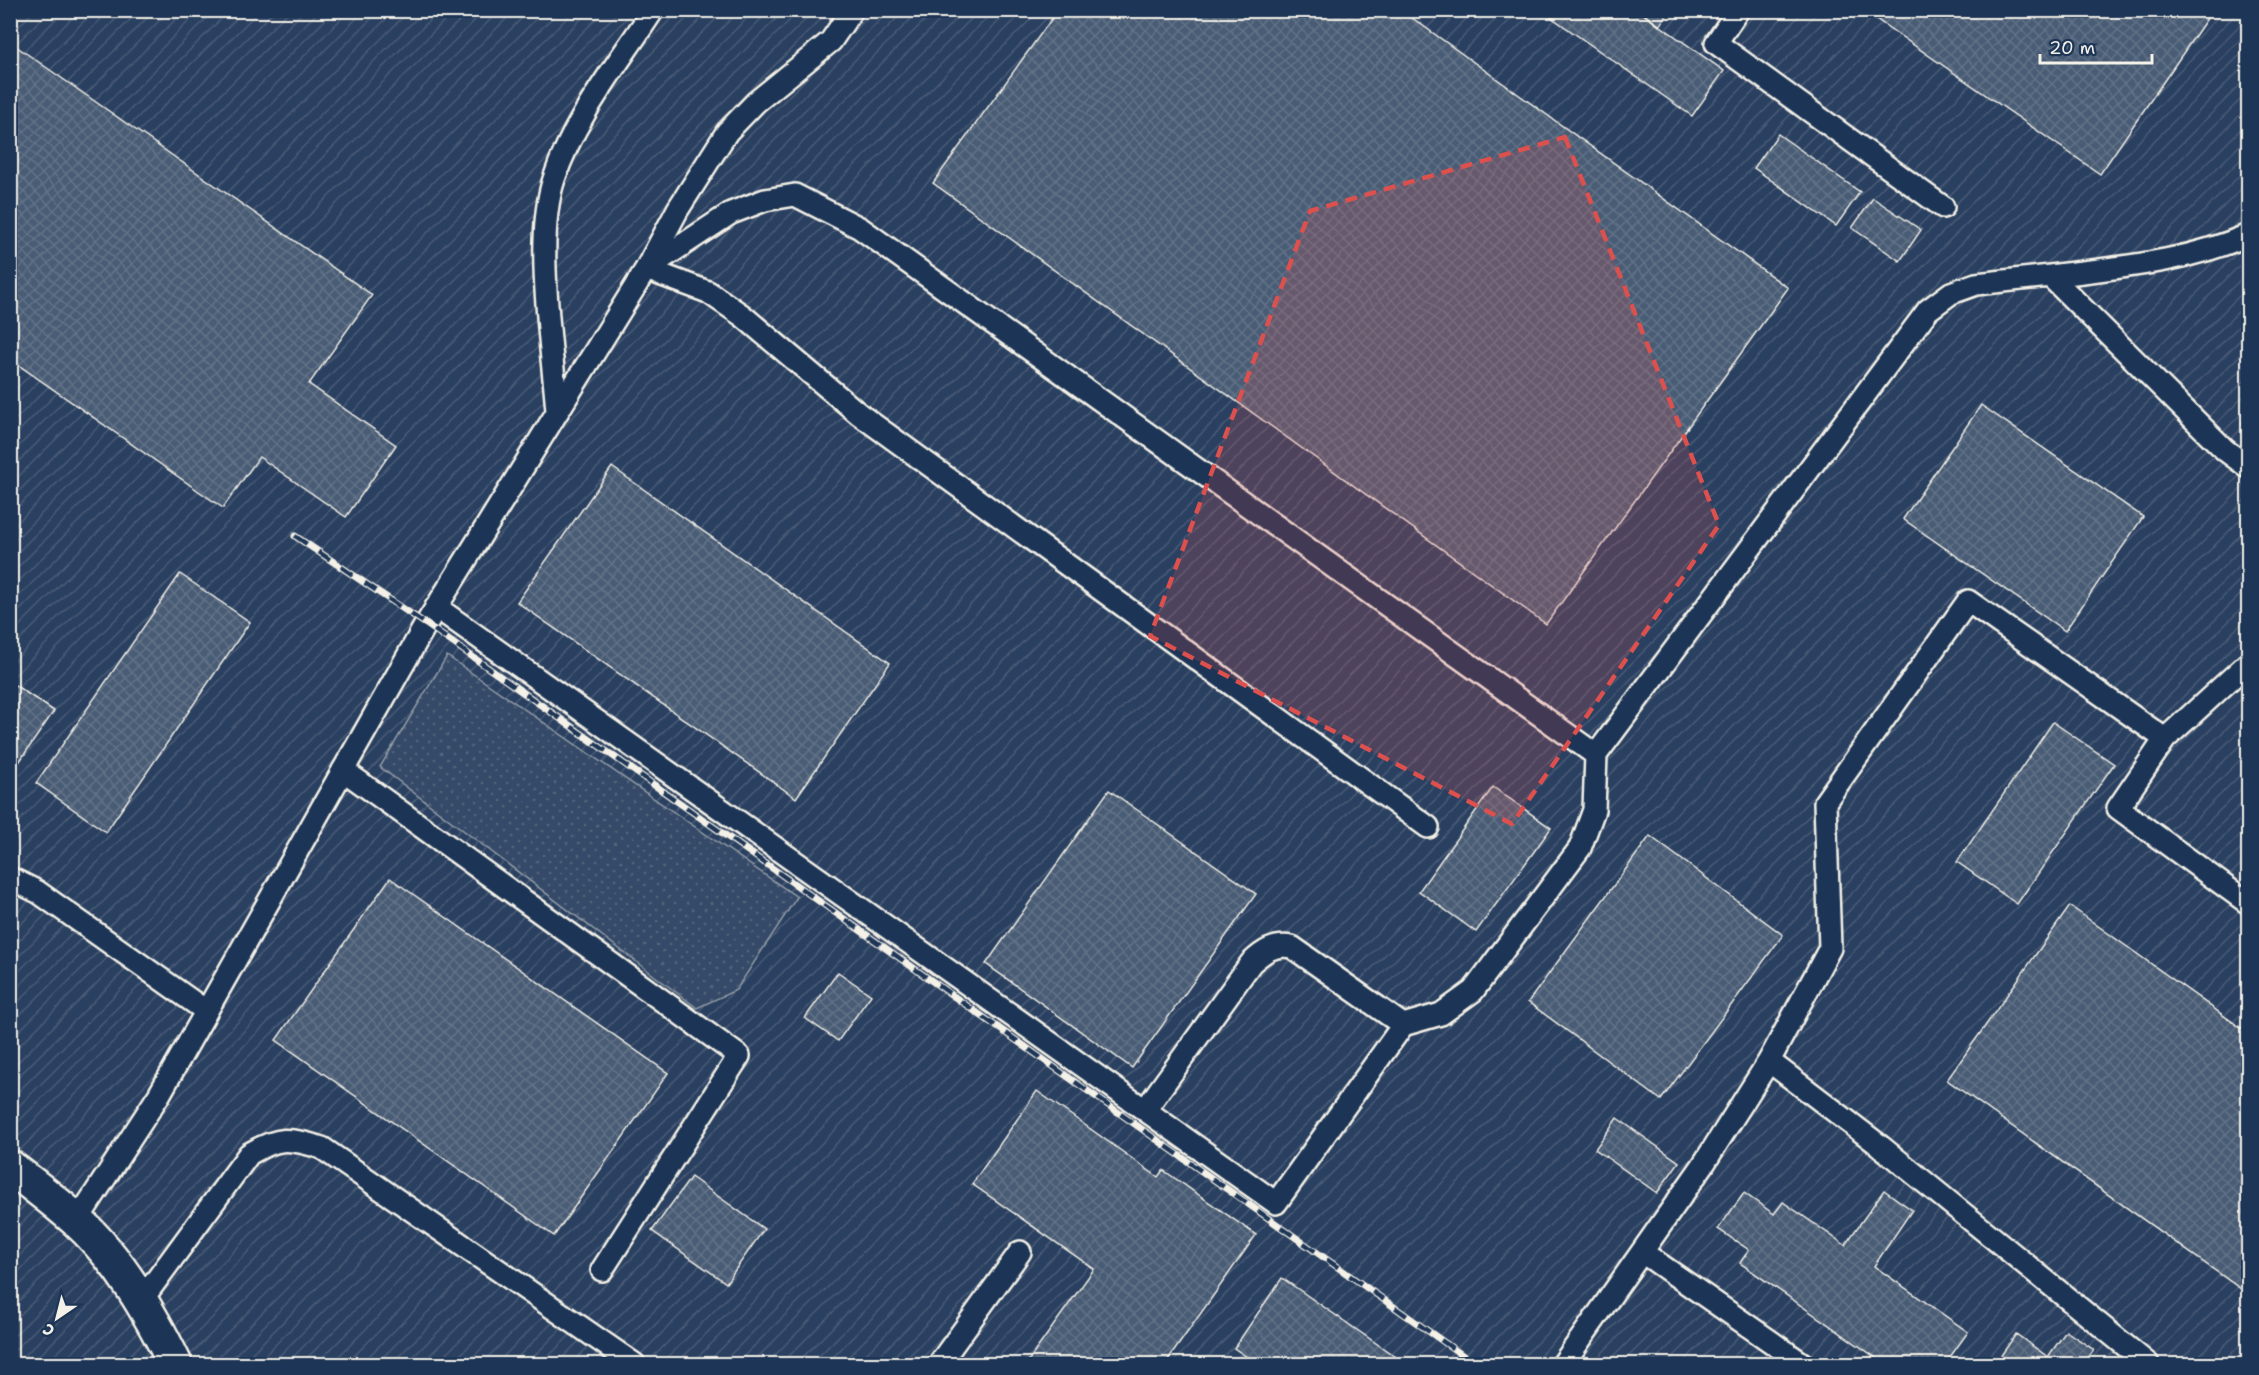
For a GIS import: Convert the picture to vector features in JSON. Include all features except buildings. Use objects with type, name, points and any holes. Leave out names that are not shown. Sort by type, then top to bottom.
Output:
[{"type":"street","points":[[10,1167],[77,1221],[108,1255],[141,1301],[175,1365]]},
{"type":"lane","points":[[557,411],[546,274],[546,224],[553,181],[569,140],[653,10]]},
{"type":"lane","points":[[77,1221],[159,1095],[436,607],[646,269],[678,209],[727,132],[756,102],[831,41],[852,10]]},
{"type":"lane","points":[[1738,10],[1716,43],[1943,207]]},
{"type":"lane","points":[[646,269],[731,213],[765,200],[795,195],[822,208],[860,228],[1596,755]]},
{"type":"lane","points":[[436,607],[1276,1203],[1403,1024],[1441,1014],[1473,991],[1580,848],[1594,810],[1596,755],[1928,310],[1951,293],[1976,284],[2174,260],[2212,251],[2248,235]]},
{"type":"lane","points":[[646,269],[708,292],[743,316],[859,414],[1428,827]]},
{"type":"lane","points":[[2050,276],[2225,450],[2248,467]]},
{"type":"lane","points":[[1563,1365],[1703,1165],[1769,1061],[1830,948],[1825,802],[1968,601],[2165,739]]},
{"type":"lane","points":[[2248,663],[2165,739],[2118,808],[2248,903]]},
{"type":"lane","points":[[343,770],[739,1056],[602,1270]]},
{"type":"lane","points":[[10,878],[38,892],[206,1011]]},
{"type":"lane","points":[[1145,1110],[1251,963],[1264,951],[1280,945],[1292,946],[1403,1024]]},
{"type":"lane","points":[[1769,1061],[1879,1145],[2148,1365]]},
{"type":"lane","points":[[141,1301],[249,1154],[271,1142],[295,1139],[322,1148],[634,1365]]},
{"type":"lane","points":[[939,1365],[1020,1252]]},
{"type":"lane","points":[[1642,1252],[1803,1365]]},
{"type":"highlighted area","points":[[1565,137],[1719,525],[1512,824],[1150,636],[1310,211]]},
{"type":"shaded area","points":[[11,11],[2248,11],[2248,1364],[11,1364]]},
{"type":"shaded area","points":[[447,656],[797,897],[736,990],[697,1008],[380,767]]},
{"type":"railway","points":[[295,536],[426,624],[1475,1364]]}]
